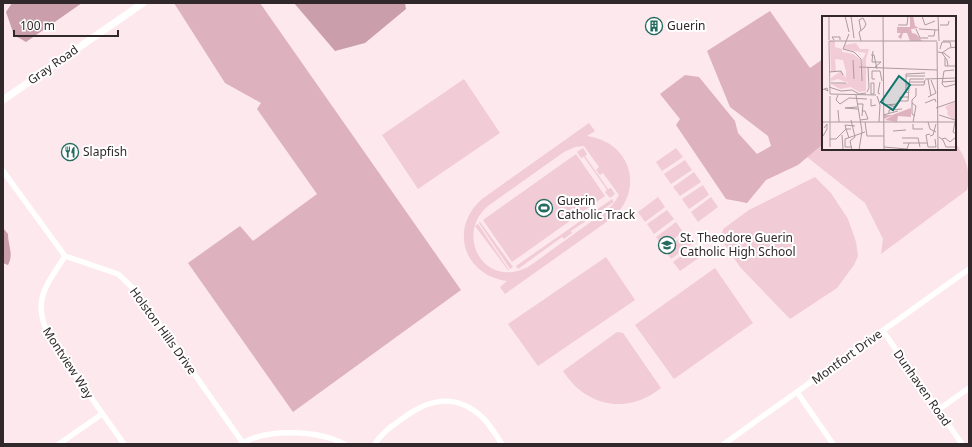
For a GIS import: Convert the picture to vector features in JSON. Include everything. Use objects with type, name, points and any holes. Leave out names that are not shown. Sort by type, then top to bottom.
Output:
[{"type":"street","name":"Gray Road","points":[[3,100],[143,3]]},
{"type":"street","points":[[3,171],[65,256]]},
{"type":"street","name":"Montview Way","points":[[65,256],[43,291],[40,310],[43,325],[51,341],[124,444]]},
{"type":"street","name":"Holston Hills Drive","points":[[65,256],[118,274],[135,290],[242,443]]},
{"type":"street","name":"Montfort Drive","points":[[724,444],[969,269]]},
{"type":"street","name":"Dunhaven Road","points":[[883,331],[962,444]]},
{"type":"street","points":[[938,410],[969,388]]},
{"type":"street","points":[[797,392],[833,444]]},
{"type":"street","points":[[374,444],[388,428],[420,406],[438,401],[455,401],[471,408],[484,419],[502,444]]},
{"type":"street","points":[[59,444],[102,414]]},
{"type":"street","points":[[242,443],[258,436],[280,433],[310,434],[344,444]]},
{"type":"shaded area","points":[[12,3],[82,3],[26,42],[14,35],[6,12]]},
{"type":"shaded area","points":[[174,3],[260,3],[461,290],[293,412],[188,263],[240,226],[253,241],[317,194],[257,109],[261,103],[225,83]]},
{"type":"shaded area","points":[[294,3],[405,3],[406,9],[365,43],[335,51]]},
{"type":"shaded area","points":[[770,11],[810,68],[822,60],[822,145],[798,165],[766,180],[747,203],[726,199],[676,125],[680,119],[660,94],[685,75],[699,77],[735,121],[738,133],[757,154],[771,146],[768,136],[730,107],[707,51]]},
{"type":"shaded area","points":[[464,79],[500,133],[418,189],[382,135]]},
{"type":"shaded area","points":[[589,123],[595,131],[587,136],[602,140],[614,147],[623,157],[628,169],[630,181],[628,194],[622,207],[612,218],[505,294],[500,287],[507,281],[492,277],[480,270],[471,260],[466,249],[464,236],[466,223],[472,211],[482,199]],"holes":[[[584,146],[599,167],[596,170],[600,175],[603,173],[619,195],[606,211],[522,270],[504,272],[492,269],[483,262],[477,252],[474,241],[474,229],[479,217],[488,206],[564,152],[575,147]]]},
{"type":"shaded area","points":[[956,144],[967,165],[969,177],[967,190],[881,254],[883,239],[865,203],[807,157],[822,145],[822,150],[956,150]]},
{"type":"shaded area","points":[[583,148],[587,154],[585,156],[608,189],[611,188],[615,194],[610,198],[605,192],[607,190],[584,157],[581,158],[577,152]]},
{"type":"shaded area","points":[[676,148],[683,157],[662,171],[656,162]]},
{"type":"shaded area","name":"Guerin Catholic Track","points":[[576,154],[605,196],[512,262],[483,220]]},
{"type":"shaded area","points":[[685,160],[692,170],[671,184],[664,174]]},
{"type":"shaded area","points":[[694,172],[701,182],[680,196],[673,187]]},
{"type":"shaded area","points":[[815,177],[831,193],[848,219],[856,242],[858,256],[854,265],[837,288],[790,319],[740,267],[721,239],[723,229],[749,210]]},
{"type":"shaded area","points":[[703,185],[709,195],[689,209],[682,199]]},
{"type":"shaded area","points":[[658,197],[665,207],[645,222],[638,212]]},
{"type":"shaded area","points":[[711,197],[718,207],[698,222],[691,212]]},
{"type":"shaded area","points":[[612,199],[614,202],[571,231],[572,233],[564,239],[562,237],[518,269],[516,266]]},
{"type":"shaded area","points":[[667,210],[674,219],[654,234],[647,224]]},
{"type":"shaded area","points":[[480,222],[513,267],[510,269],[479,223]]},
{"type":"shaded area","points":[[676,222],[683,232],[663,247],[656,237]]},
{"type":"shaded area","points":[[478,224],[509,270],[475,226]]},
{"type":"shaded area","points":[[3,228],[8,234],[11,257],[8,265],[3,263]]},
{"type":"shaded area","points":[[685,235],[692,244],[671,259],[664,249]]},
{"type":"shaded area","points":[[693,247],[700,257],[680,271],[673,262]]},
{"type":"shaded area","points":[[606,257],[635,300],[538,366],[508,324]]},
{"type":"shaded area","points":[[715,268],[753,323],[674,379],[635,325]]},
{"type":"shaded area","points":[[617,332],[623,333],[661,388],[635,402],[622,404],[608,403],[595,399],[583,393],[572,383],[563,371]]},
{"type":"place","name":"Guerin","points":[[654,26]]},
{"type":"place","name":"Slapfish","points":[[70,152]]},
{"type":"place","name":"Guerin Catholic Track","points":[[544,208]]},
{"type":"place","name":"St. Theodore Guerin Catholic High School","points":[[667,245]]}]
